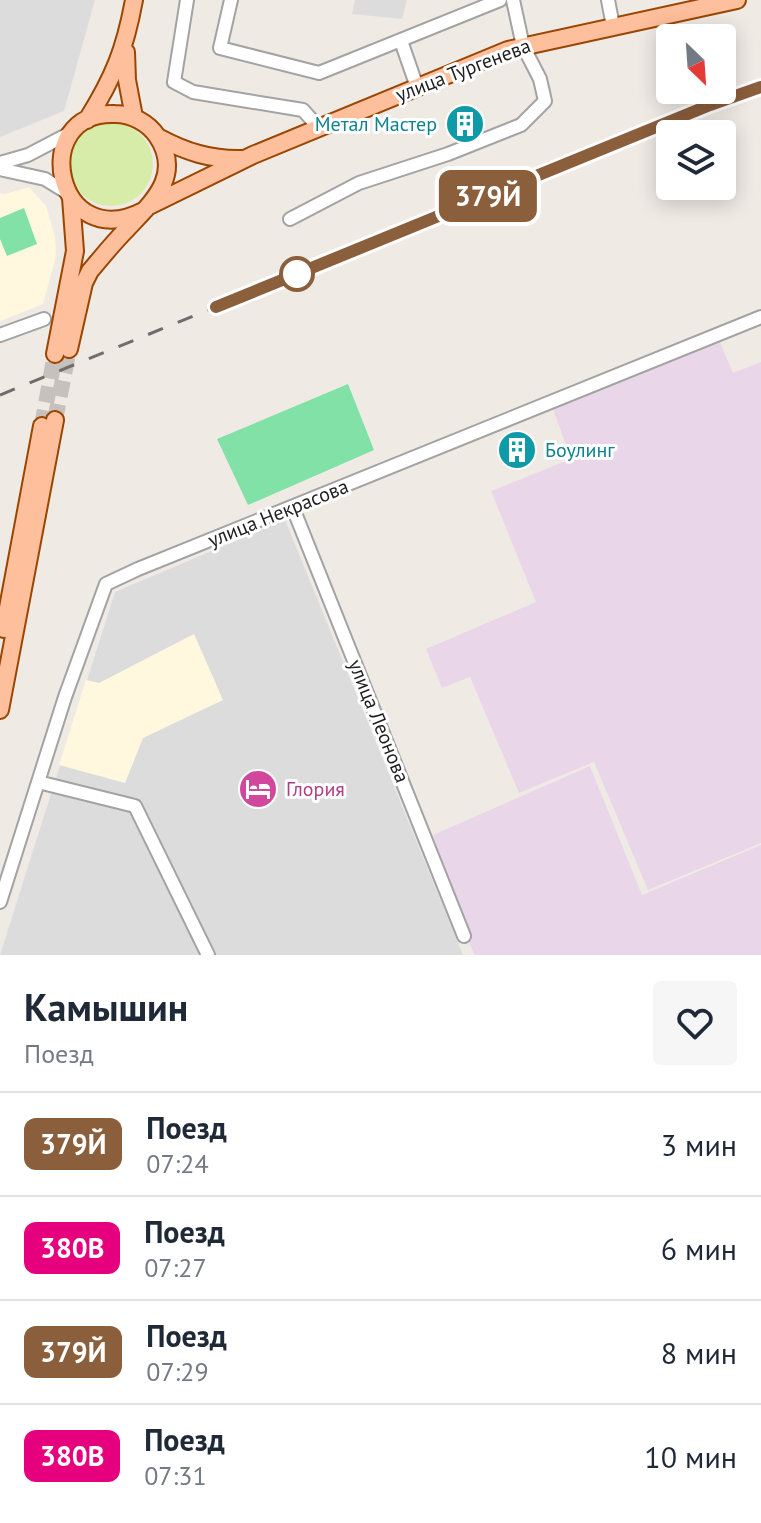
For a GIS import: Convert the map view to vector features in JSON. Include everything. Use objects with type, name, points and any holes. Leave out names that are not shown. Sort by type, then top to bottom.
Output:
[{"type":"main road","points":[[134,0],[126,43],[114,75],[62,155],[61,175],[69,195],[75,251],[62,351],[84,283],[99,260],[161,190],[166,173],[165,157],[158,137]]},
{"type":"main road","name":"улица Тургенева","points":[[148,208],[245,159],[523,46],[737,0]]},
{"type":"main road","points":[[126,43],[127,80],[134,117]]},
{"type":"main road","points":[[81,125],[111,114],[134,117],[158,137],[199,155],[227,160],[245,159]]},
{"type":"main road","points":[[69,195],[88,213],[103,218],[123,218],[148,208]]},
{"type":"main road","points":[[0,652],[49,423],[0,710]]},
{"type":"street","points":[[187,0],[174,82],[193,92],[303,110],[319,128]]},
{"type":"street","points":[[230,0],[220,48],[319,73],[500,0]]},
{"type":"street","points":[[290,219],[359,183],[448,154],[521,125],[545,101],[540,79],[523,46],[513,0]]},
{"type":"street","points":[[608,0],[613,26]]},
{"type":"street","points":[[401,41],[417,87]]},
{"type":"street","points":[[0,163],[28,155],[81,125]]},
{"type":"street","points":[[0,169],[45,179],[69,195]]},
{"type":"street","name":"улица Некрасова","points":[[0,902],[106,584],[761,317]]},
{"type":"street","points":[[0,335],[44,319]]},
{"type":"street","name":"улица Леонова","points":[[293,508],[464,936]]},
{"type":"street","points":[[38,782],[135,806],[208,955]]},
{"type":"shaded area","points":[[0,0],[95,0],[64,111],[0,137]]},
{"type":"shaded area","points":[[355,0],[407,0],[402,19],[352,14]]},
{"type":"shaded area","points":[[29,187],[46,206],[55,237],[56,256],[43,304],[0,321],[0,193]]},
{"type":"shaded area","points":[[719,340],[733,373],[761,362],[761,843],[648,890],[594,762],[519,793],[470,677],[442,688],[426,649],[536,602],[491,491],[571,459],[553,409]]},
{"type":"shaded area","points":[[285,520],[463,955],[0,955],[115,592]]},
{"type":"shaded area","points":[[194,634],[223,700],[143,738],[125,783],[59,765],[86,680],[99,683]]},
{"type":"shaded area","points":[[590,766],[642,895],[761,845],[761,955],[474,955],[433,835]]},
{"type":"green space","points":[[103,122],[119,122],[135,129],[146,140],[153,164],[150,180],[141,194],[119,206],[103,206],[87,199],[76,188],[69,172],[69,156],[76,140],[87,129]]},
{"type":"green space","points":[[24,208],[37,244],[7,256],[0,239],[0,218]]},
{"type":"green space","points":[[348,384],[374,450],[248,505],[217,439]]},
{"type":"tunnel","points":[[55,420],[69,349]]},
{"type":"tunnel","points":[[42,426],[55,354]]},
{"type":"railway","points":[[0,395],[710,105],[761,87]]},
{"type":"train","name":"379Й","points":[[216,307],[761,87]]},
{"type":"place","name":"Метал Мастер","points":[[465,124]]},
{"type":"place","name":"Боулинг","points":[[517,450]]},
{"type":"place","name":"Глория","points":[[258,789]]}]
